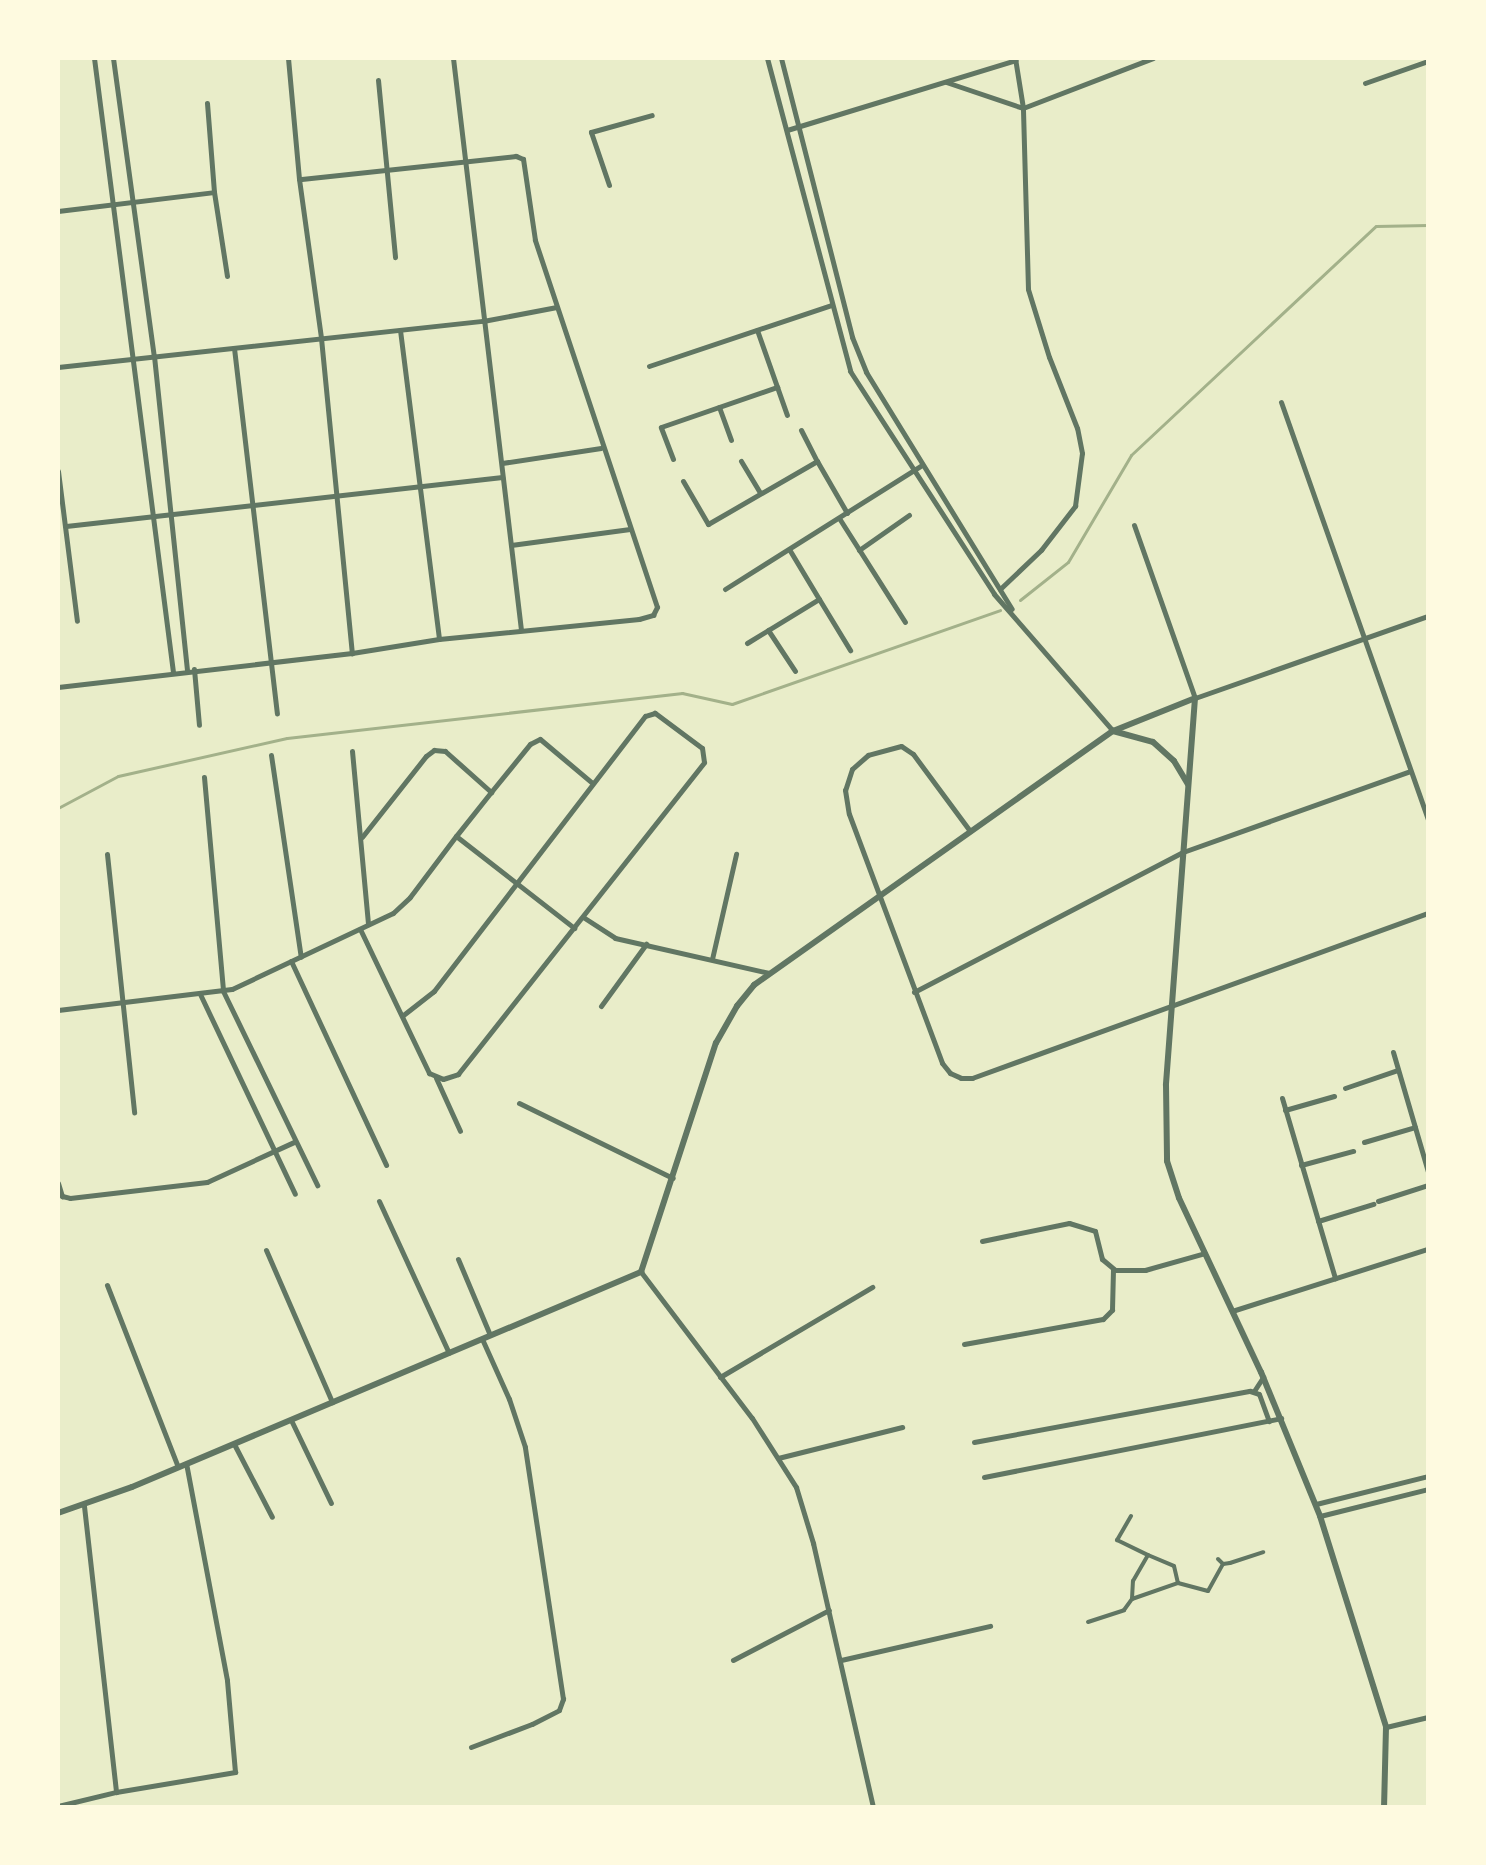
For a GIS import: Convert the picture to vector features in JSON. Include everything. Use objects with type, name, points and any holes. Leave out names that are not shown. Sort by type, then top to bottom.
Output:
[{"type":"street","points":[[94,58],[173,672]]},
{"type":"street","points":[[113,58],[154,356],[169,515],[199,725]]},
{"type":"street","points":[[288,58],[299,179],[321,338],[332,495],[352,653]]},
{"type":"street","points":[[453,58],[521,630]]},
{"type":"street","points":[[767,58],[850,371],[994,594],[1113,731],[1153,742],[1174,761],[1188,784]]},
{"type":"street","points":[[781,58],[852,337],[885,407],[1002,588],[1014,614]]},
{"type":"street","points":[[945,81],[1023,108],[1153,58]]},
{"type":"street","points":[[787,130],[1016,59],[1023,108],[1028,289],[1049,357],[1077,428],[1082,453],[1075,506],[1041,550],[994,594]]},
{"type":"street","points":[[1365,83],[1428,61]]},
{"type":"street","points":[[378,80],[395,257]]},
{"type":"street","points":[[207,103],[214,192],[227,276]]},
{"type":"street","points":[[609,185],[591,132],[652,115]]},
{"type":"street","points":[[58,687],[653,615],[657,607],[601,448],[535,240],[523,159],[516,156],[299,179]]},
{"type":"street","points":[[58,211],[214,192]]},
{"type":"street","points":[[649,366],[831,305]]},
{"type":"street","points":[[58,367],[483,321],[557,307]]},
{"type":"street","points":[[400,330],[439,639]]},
{"type":"street","points":[[757,330],[787,415]]},
{"type":"street","points":[[234,348],[277,713]]},
{"type":"street","points":[[673,459],[661,427],[777,387]]},
{"type":"street","points":[[1281,402],[1428,820]]},
{"type":"street","points":[[719,407],[731,440]]},
{"type":"street","points":[[801,430],[847,513]]},
{"type":"street","points":[[502,463],[601,448]]},
{"type":"street","points":[[741,461],[760,493]]},
{"type":"street","points":[[683,481],[708,524],[817,461]]},
{"type":"street","points":[[725,589],[922,465]]},
{"type":"street","points":[[58,471],[77,621]]},
{"type":"street","points":[[66,526],[502,477]]},
{"type":"street","points":[[859,550],[909,515]]},
{"type":"street","points":[[839,518],[905,622]]},
{"type":"street","points":[[1134,525],[1195,698],[1164,1142],[1177,1193],[1263,1377],[1320,1516],[1386,1727],[1384,1807]]},
{"type":"street","points":[[511,545],[630,529]]},
{"type":"street","points":[[789,549],[850,650]]},
{"type":"street","points":[[747,643],[819,599]]},
{"type":"street","points":[[58,1513],[84,1506],[234,1444],[641,1272],[716,1043],[737,1006],[769,973],[1113,731],[1195,698],[1428,616]]},
{"type":"street","points":[[768,630],[795,671]]},
{"type":"street","points":[[403,1015],[434,991],[591,782],[651,713],[702,748],[704,762],[464,1068],[451,1076],[436,1078]]},
{"type":"street","points":[[58,1010],[223,991],[301,957],[401,907],[530,744],[540,739],[591,782]]},
{"type":"street","points":[[970,831],[913,754],[901,746],[868,755],[852,769],[845,790],[849,814],[942,1063],[950,1073],[961,1078],[972,1078],[1428,913]]},
{"type":"street","points":[[362,837],[434,750],[449,754],[491,792]]},
{"type":"street","points":[[352,751],[368,924]]},
{"type":"street","points":[[271,755],[301,957]]},
{"type":"street","points":[[914,992],[1183,852],[1410,771]]},
{"type":"street","points":[[204,777],[223,991],[317,1185]]},
{"type":"street","points":[[456,836],[574,928]]},
{"type":"street","points":[[107,854],[134,1113]]},
{"type":"street","points":[[712,959],[736,854]]},
{"type":"street","points":[[583,917],[615,938],[769,973]]},
{"type":"street","points":[[360,929],[460,1131]]},
{"type":"street","points":[[601,1006],[646,944]]},
{"type":"street","points":[[291,961],[386,1165]]},
{"type":"street","points":[[200,994],[295,1194]]},
{"type":"street","points":[[1393,1052],[1428,1172]]},
{"type":"street","points":[[1345,1088],[1398,1070]]},
{"type":"street","points":[[1285,1110],[1334,1096]]},
{"type":"street","points":[[1282,1098],[1335,1278]]},
{"type":"street","points":[[519,1103],[674,1178]]},
{"type":"street","points":[[1364,1142],[1415,1127]]},
{"type":"street","points":[[58,1183],[62,1196],[70,1198],[207,1182],[294,1142]]},
{"type":"street","points":[[1301,1165],[1353,1151]]},
{"type":"street","points":[[1318,1221],[1428,1185]]},
{"type":"street","points":[[379,1201],[449,1353]]},
{"type":"street","points":[[982,1241],[1069,1223],[1088,1226],[1095,1231],[1102,1259],[1113,1269],[1145,1270],[1205,1253]]},
{"type":"street","points":[[1232,1311],[1428,1249]]},
{"type":"street","points":[[266,1250],[332,1402]]},
{"type":"street","points":[[458,1259],[490,1335]]},
{"type":"street","points":[[964,1344],[1103,1319],[1112,1310],[1113,1269]]},
{"type":"street","points":[[641,1272],[720,1377],[796,1487],[829,1610],[873,1807]]},
{"type":"street","points":[[58,1806],[116,1792],[230,1776],[237,1765],[222,1650],[182,1465],[107,1285]]},
{"type":"street","points":[[720,1377],[872,1287]]},
{"type":"street","points":[[471,1747],[559,1710],[563,1699],[525,1447],[509,1399],[482,1339]]},
{"type":"street","points":[[974,1442],[1254,1391],[1263,1377]]},
{"type":"street","points":[[1254,1391],[1269,1421]]},
{"type":"street","points":[[984,1477],[1281,1418]]},
{"type":"street","points":[[291,1420],[331,1503]]},
{"type":"street","points":[[778,1458],[902,1427]]},
{"type":"street","points":[[234,1444],[272,1517]]},
{"type":"street","points":[[1316,1504],[1428,1476]]},
{"type":"street","points":[[1320,1516],[1428,1489]]},
{"type":"street","points":[[84,1506],[116,1792]]},
{"type":"street","points":[[1131,1516],[1117,1540],[1174,1566],[1178,1583]]},
{"type":"street","points":[[1132,1599],[1178,1583],[1208,1591],[1223,1564],[1263,1552]]},
{"type":"street","points":[[1088,1622],[1124,1610],[1132,1599],[1133,1581],[1148,1555]]},
{"type":"street","points":[[1218,1559],[1223,1564]]},
{"type":"street","points":[[733,1660],[829,1610]]},
{"type":"street","points":[[841,1660],[990,1626]]},
{"type":"street","points":[[1386,1727],[1428,1717]]},
{"type":"waterway","points":[[1020,600],[1068,562],[1131,455],[1376,226],[1428,225]]},
{"type":"waterway","points":[[58,808],[118,776],[287,738],[682,693],[732,704],[1000,610]]}]
